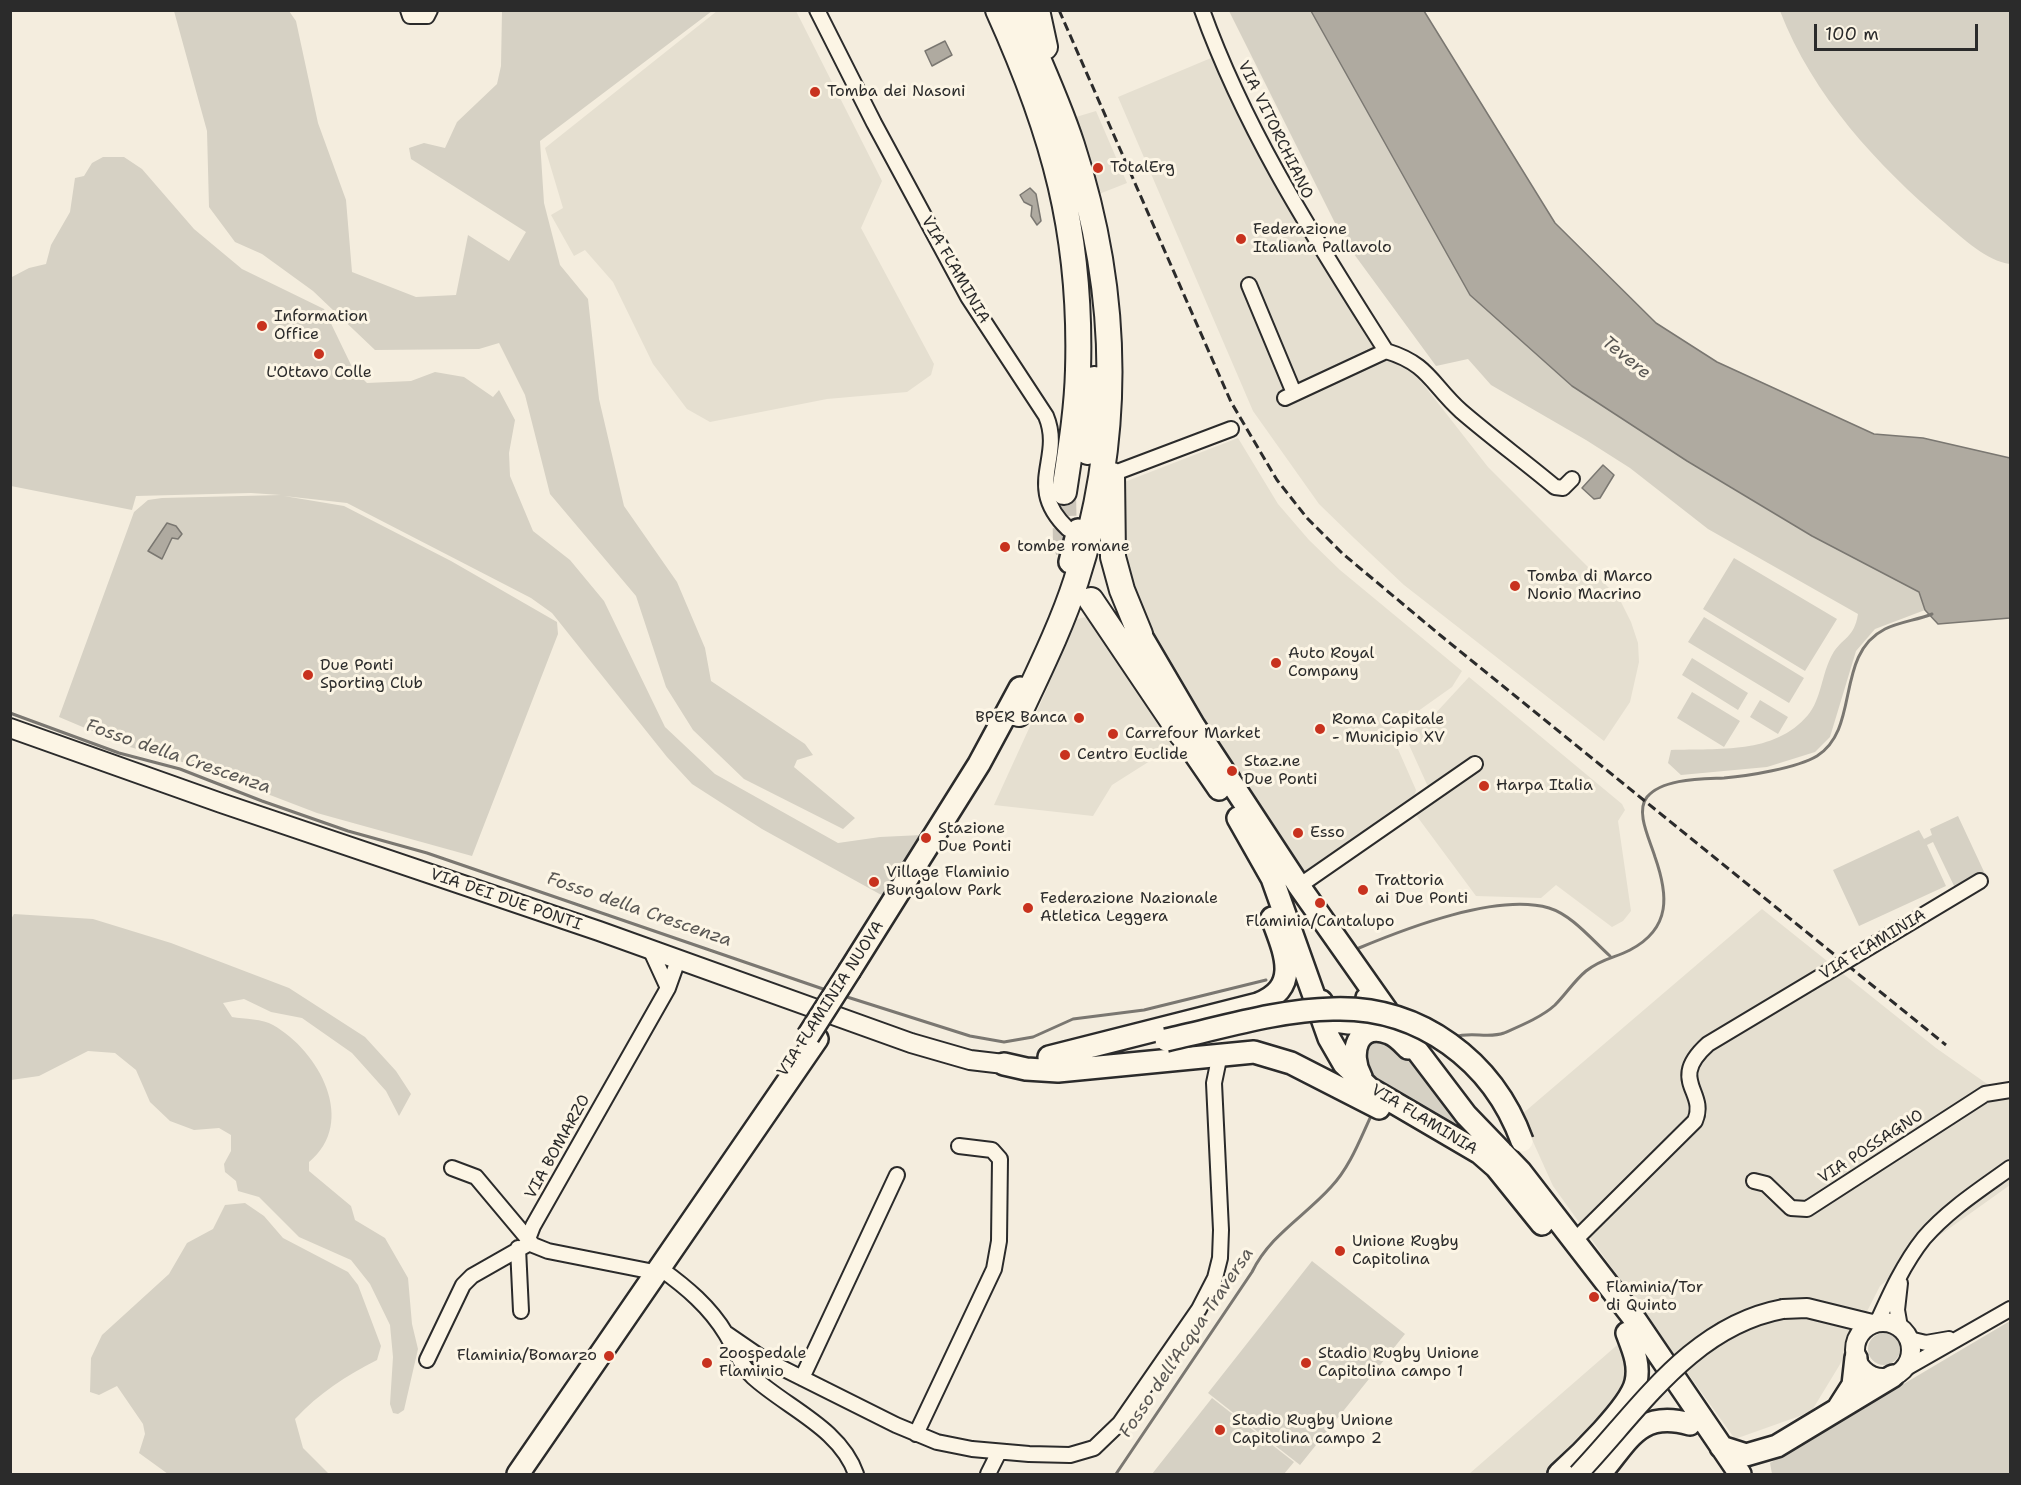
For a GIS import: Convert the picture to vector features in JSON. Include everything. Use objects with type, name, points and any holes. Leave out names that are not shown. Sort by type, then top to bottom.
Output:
[{"type":"highway","points":[[998,10],[1036,100],[1055,138],[1080,230],[1088,286],[1094,390],[1073,530]]},
{"type":"highway","points":[[1017,10],[1078,164],[1100,254],[1110,339],[1109,416],[1113,557],[1122,590],[1140,634]]},
{"type":"highway","points":[[1036,10],[1061,117]]},
{"type":"highway","points":[[1036,100],[1062,184],[1076,270],[1078,371],[1064,492]]},
{"type":"highway","points":[[1019,714],[1054,640],[1082,564],[1092,522],[1109,416]]},
{"type":"highway","points":[[1091,600],[1182,735]]},
{"type":"main road","name":"VIA FLAMINIA NUOVA","points":[[855,972],[1005,718],[1055,610],[1073,530]]},
{"type":"main road","name":"VIA FLAMINIA","points":[[1140,634],[1194,726],[1299,886],[1360,972],[1466,1115],[1520,1171],[1636,1321],[1740,1474]]},
{"type":"main road","name":"VIA FLAMINIA NUOVA","points":[[518,1474],[619,1325],[625,1309],[655,1270],[969,805],[1019,714]]},
{"type":"main road","name":"VIA FLAMINIA","points":[[1182,735],[1242,823],[1272,878],[1332,1046],[1348,1068],[1369,1088],[1480,1153],[1496,1167],[1627,1333],[1724,1474]]},
{"type":"main road","points":[[1220,1054],[1238,1024],[1258,1004],[1279,990],[1286,978],[1286,964],[1242,823]]},
{"type":"main road","points":[[1311,985],[1332,1017],[1340,1023],[1349,1023],[1362,1016],[1367,1004],[1360,972]]},
{"type":"main road","points":[[1049,1057],[1258,1004]]},
{"type":"main road","points":[[1004,1064],[1167,1040],[1315,1010],[1344,1009],[1388,1014],[1436,1035],[1477,1066],[1503,1100],[1522,1141],[1543,1203]]},
{"type":"main road","points":[[1369,1088],[1354,1060],[1355,1046],[1366,1034],[1378,1031],[1390,1034],[1424,1059]]},
{"type":"main road","points":[[1004,1064],[1026,1069],[1058,1071],[1249,1052],[1273,1056],[1403,1120],[1437,1129]]},
{"type":"main road","points":[[1559,1474],[1618,1412],[1633,1391],[1637,1363],[1627,1333]]},
{"type":"main road","points":[[1835,1411],[1854,1385],[1857,1373],[1856,1353]]},
{"type":"main road","points":[[1755,1474],[1761,1461],[1777,1446],[1898,1373]]},
{"type":"main road","points":[[1600,1474],[1645,1424],[1665,1419],[1690,1424]]},
{"type":"main road","points":[[1721,1447],[1746,1455],[1777,1446]]},
{"type":"street","points":[[408,10],[410,16],[427,16],[430,10]]},
{"type":"street","name":"VIA FLAMINIA","points":[[818,10],[874,123],[968,297],[1046,416],[1051,431],[1047,502],[1054,516],[1073,530]]},
{"type":"street","name":"VIA VITORCHIANO","points":[[1202,10],[1239,98],[1285,190],[1386,351]]},
{"type":"street","points":[[1248,285],[1289,396],[1386,351],[1405,357],[1425,370],[1460,409],[1555,487],[1563,488],[1572,479]]},
{"type":"street","points":[[1112,474],[1231,429]]},
{"type":"street","name":"VIA DEI DUE PONTI","points":[[10,728],[943,1053],[1004,1064]]},
{"type":"street","points":[[1299,886],[1475,764]]},
{"type":"street","name":"VIA FLAMINIA","points":[[1574,1241],[1695,1121],[1698,1111],[1688,1075],[1695,1059],[1708,1044],[1980,881]]},
{"type":"street","points":[[651,951],[668,988]]},
{"type":"street","name":"VIA BOMARZO","points":[[525,1243],[668,988],[678,960]]},
{"type":"street","points":[[727,1334],[755,1355],[916,1434],[949,1444],[999,1452],[1070,1455],[1088,1451],[1106,1440],[1118,1427],[1208,1295],[1215,1278],[1220,1251],[1214,1091],[1220,1054]]},
{"type":"street","name":"VIA POSSAGNO","points":[[1754,1181],[1766,1184],[1791,1208],[1807,1209],[1985,1094],[2010,1090]]},
{"type":"street","points":[[916,1434],[986,1287],[998,1255],[1000,1159],[992,1150],[959,1146]]},
{"type":"street","points":[[452,1168],[476,1177],[525,1243],[548,1251],[655,1270],[696,1296],[727,1334],[747,1371],[835,1441],[848,1457],[856,1474]]},
{"type":"street","points":[[1875,1324],[1912,1254],[1941,1221],[2010,1168]]},
{"type":"street","points":[[802,1378],[897,1175]]},
{"type":"street","points":[[520,1311],[525,1243]]},
{"type":"street","points":[[427,1360],[463,1286],[472,1276],[525,1243]]},
{"type":"street","points":[[1898,1373],[1910,1356],[1897,1310],[1901,1274]]},
{"type":"street","points":[[1578,1474],[1691,1352],[1732,1325],[1783,1309],[1807,1308],[1875,1324]]},
{"type":"street","points":[[1831,1314],[1844,1326],[1856,1353],[1869,1374],[1881,1378],[1898,1373],[2010,1309]]},
{"type":"street","points":[[1856,1353],[1862,1332],[1875,1324],[1887,1322],[1904,1333],[1935,1342],[1971,1333]]},
{"type":"street","points":[[988,1474],[999,1452]]},
{"type":"shaded area","points":[[174,11],[289,11],[296,21],[318,123],[346,200],[352,272],[416,297],[456,295],[468,235],[509,261],[526,232],[411,159],[409,148],[424,143],[445,148],[457,122],[497,84],[501,66],[502,11],[712,11],[540,141],[544,203],[560,265],[588,299],[599,399],[624,506],[677,582],[705,648],[711,681],[805,744],[813,755],[797,760],[794,767],[855,818],[843,829],[744,779],[693,730],[666,687],[636,596],[550,494],[525,395],[499,343],[479,349],[375,350],[313,291],[262,254],[235,242],[209,207],[207,131]]},
{"type":"shaded area","points":[[717,11],[796,11],[882,181],[861,228],[934,364],[931,375],[907,392],[827,399],[710,422],[687,409],[653,364],[613,282],[585,250],[574,256],[551,215],[563,208],[545,148]]},
{"type":"shaded area","points":[[1229,11],[1311,11],[1470,295],[1572,386],[1687,461],[1812,536],[1920,592],[1925,610],[1875,629],[1856,651],[1830,737],[1815,752],[1767,767],[1681,775],[1668,763],[1671,750],[1745,747],[1779,737],[1794,728],[1812,709],[1832,655],[1851,633],[1858,614],[1708,529],[1630,468],[1491,385],[1468,359],[1436,366],[1343,239]]},
{"type":"shaded area","points":[[1780,11],[2010,11],[2010,264],[1984,254],[1967,242],[1920,201],[1872,153],[1849,127],[1810,72]]},
{"type":"shaded area","points":[[1223,53],[1305,206],[1347,298],[1383,359],[1399,359],[1416,375],[1488,467],[1619,598],[1638,643],[1639,662],[1630,702],[1604,741],[1404,585],[1354,538],[1319,504],[1253,411],[1118,97]]},
{"type":"shaded area","points":[[1096,111],[1127,183],[1099,194],[1091,178],[1074,124],[1076,117]]},
{"type":"shaded area","points":[[103,157],[124,157],[142,169],[194,229],[242,269],[324,309],[353,369],[367,383],[411,381],[435,372],[464,377],[493,397],[499,390],[515,420],[509,453],[510,476],[533,531],[570,560],[604,601],[665,727],[715,774],[838,843],[880,837],[922,835],[885,897],[762,829],[692,784],[667,757],[552,613],[531,598],[347,503],[284,496],[344,506],[451,561],[557,622],[558,634],[472,856],[317,813],[189,764],[130,747],[59,717],[134,512],[148,500],[162,498],[281,495],[251,493],[136,496],[132,510],[11,486],[10,278],[29,268],[46,264],[51,245],[70,212],[75,178],[84,176],[92,163]]},
{"type":"shaded area","points":[[1238,438],[1278,504],[1309,540],[1340,570],[1462,671],[1452,687],[1390,731],[1416,790],[1413,801],[1301,879],[1265,819],[1254,794],[1166,663],[1125,580],[1122,483]]},
{"type":"shaded area","points":[[1734,558],[1837,619],[1805,671],[1703,609]]},
{"type":"shaded area","points":[[1090,616],[1162,725],[1172,747],[1112,785],[1093,816],[994,805],[1047,689],[1073,620]]},
{"type":"shaded area","points":[[1704,617],[1804,678],[1789,703],[1688,642]]},
{"type":"shaded area","points":[[1692,658],[1748,693],[1738,710],[1682,675]]},
{"type":"shaded area","points":[[1469,677],[1622,804],[1625,810],[1618,821],[1631,911],[1623,921],[1612,927],[1556,885],[1541,898],[1476,896],[1416,815],[1481,771],[1473,759],[1429,789],[1405,736],[1433,716]]},
{"type":"shaded area","points":[[1692,692],[1740,721],[1724,747],[1677,718]]},
{"type":"shaded area","points":[[1760,700],[1788,717],[1778,734],[1750,717]]},
{"type":"shaded area","points":[[1958,816],[1986,876],[1956,890],[1933,842],[1927,845],[1946,886],[1859,926],[1833,870],[1919,830],[1924,839],[1932,835],[1930,829]]},
{"type":"shaded area","points":[[1762,909],[1936,1048],[2010,1100],[2010,1185],[1940,1235],[1880,1286],[1839,1366],[1811,1412],[1735,1439],[1553,1186],[1521,1115]]},
{"type":"shaded area","points":[[14,914],[93,919],[171,943],[289,988],[365,1037],[396,1071],[411,1094],[399,1116],[386,1091],[352,1053],[302,1018],[271,1012],[244,999],[223,1003],[232,1017],[269,1023],[290,1037],[318,1069],[327,1088],[331,1108],[331,1127],[323,1146],[309,1162],[309,1171],[351,1206],[355,1220],[385,1238],[408,1278],[412,1324],[418,1349],[404,1410],[398,1414],[393,1413],[390,1404],[393,1357],[390,1325],[370,1284],[351,1260],[299,1237],[259,1197],[238,1191],[236,1181],[225,1172],[224,1164],[231,1151],[231,1135],[219,1128],[194,1130],[170,1121],[150,1102],[136,1070],[115,1053],[88,1051],[39,1076],[11,1080],[10,921]]},
{"type":"shaded area","points":[[1375,1039],[1406,1051],[1488,1148],[1453,1124],[1375,1080],[1363,1064],[1367,1045]]},
{"type":"shaded area","points":[[245,1203],[264,1216],[283,1238],[348,1272],[358,1285],[381,1346],[377,1360],[333,1386],[295,1419],[303,1448],[329,1474],[168,1474],[139,1453],[145,1434],[143,1424],[117,1386],[99,1395],[90,1392],[91,1358],[102,1335],[169,1274],[187,1243],[213,1229],[225,1205]]},
{"type":"shaded area","name":"Stadio Rugby Unione Capitolina campo 1","points":[[1312,1261],[1405,1334],[1300,1465],[1208,1393]]},
{"type":"shaded area","points":[[2010,1321],[2010,1474],[1772,1474],[1770,1463]]},
{"type":"shaded area","points":[[1884,1333],[1896,1337],[1900,1349],[1896,1361],[1884,1365],[1872,1361],[1868,1349],[1872,1337]]},
{"type":"shaded area","points":[[1623,1340],[1633,1377],[1613,1408],[1546,1474],[1469,1474]]},
{"type":"shaded area","name":"Stadio Rugby Unione Capitolina campo 2","points":[[1212,1398],[1294,1462],[1284,1474],[1152,1474]]},
{"type":"water","name":"Tevere","points":[[1311,11],[1424,11],[1555,223],[1656,323],[1717,362],[1874,434],[1923,438],[2010,458],[2010,618],[1938,624],[1925,610],[1919,592],[1812,536],[1687,461],[1572,386],[1470,295]]},
{"type":"water","points":[[945,41],[952,55],[932,66],[925,51]]},
{"type":"water","points":[[1030,188],[1036,194],[1041,221],[1037,225],[1031,216],[1032,206],[1024,202],[1020,195]]},
{"type":"water","points":[[1603,465],[1614,475],[1600,498],[1594,499],[1582,488]]},
{"type":"water","points":[[167,523],[176,526],[182,534],[178,539],[172,538],[162,559],[148,551]]},
{"type":"waterway","points":[[1455,1037],[1498,1035],[1531,1021],[1555,1005],[1586,971],[1644,941],[1660,921],[1664,897],[1659,871],[1643,818],[1642,810],[1647,797],[1663,786],[1673,783],[1759,773],[1785,768],[1817,756],[1830,744],[1839,728],[1853,673],[1859,656],[1869,641],[1885,629],[1932,614]]},
{"type":"waterway","name":"Fosso della Crescenza","points":[[10,713],[119,753],[180,769],[348,831],[427,853],[826,990]]},
{"type":"waterway","name":"Fosso della Crescenza","points":[[1359,948],[1452,915],[1504,905],[1528,905],[1549,908],[1566,916],[1610,956]]},
{"type":"waterway","name":"Fosso della Crescenza","points":[[844,996],[970,1036],[1004,1042],[1033,1037],[1073,1019],[1144,1010],[1266,980]]},
{"type":"waterway","name":"Fosso dell'Acqua Traversa","points":[[1116,1474],[1268,1247],[1321,1198],[1343,1172],[1370,1118]]},
{"type":"tunnel","points":[[1064,492],[1065,543],[1073,569]]},
{"type":"railway","points":[[1059,10],[1231,402],[1277,480],[1307,518],[1343,554],[1440,635],[1946,1045]]},
{"type":"place","name":"Tomba dei Nasoni","points":[[815,92]]},
{"type":"place","name":"TotalErg","points":[[1098,168]]},
{"type":"place","name":"Federazione Italiana Pallavolo","points":[[1241,239]]},
{"type":"place","name":"Information Office","points":[[262,326]]},
{"type":"place","name":"L'Ottavo Colle","points":[[319,354]]},
{"type":"place","name":"tombe romane","points":[[1005,547]]},
{"type":"place","name":"Tomba di Marco Nonio Macrino","points":[[1515,586]]},
{"type":"place","name":"Auto Royal Company","points":[[1276,663]]},
{"type":"place","name":"Due Ponti Sporting Club","points":[[308,675]]},
{"type":"place","name":"BPER Banca","points":[[1079,718]]},
{"type":"place","name":"Roma Capitale - Municipio XV","points":[[1320,729]]},
{"type":"place","name":"Carrefour Market","points":[[1113,734]]},
{"type":"place","name":"Centro Euclide","points":[[1065,755]]},
{"type":"place","name":"Staz.ne Due Ponti","points":[[1232,771]]},
{"type":"place","name":"Harpa Italia","points":[[1484,786]]},
{"type":"place","name":"Esso","points":[[1298,833]]},
{"type":"place","name":"Stazione Due Ponti","points":[[926,838]]},
{"type":"place","name":"Village Flaminio Bungalow Park","points":[[874,882]]},
{"type":"place","name":"Trattoria ai Due Ponti","points":[[1363,890]]},
{"type":"place","name":"Flaminia/Cantalupo","points":[[1320,903]]},
{"type":"place","name":"Federazione Nazionale Atletica Leggera","points":[[1028,908]]},
{"type":"place","name":"Unione Rugby Capitolina","points":[[1340,1251]]},
{"type":"place","name":"Flaminia/Tor di Quinto","points":[[1594,1297]]},
{"type":"place","name":"Flaminia/Bomarzo","points":[[609,1356]]},
{"type":"place","name":"Zoospedale Flaminio","points":[[707,1363]]},
{"type":"place","name":"Stadio Rugby Unione Capitolina campo 1","points":[[1306,1363]]},
{"type":"place","name":"Stadio Rugby Unione Capitolina campo 2","points":[[1220,1430]]}]
